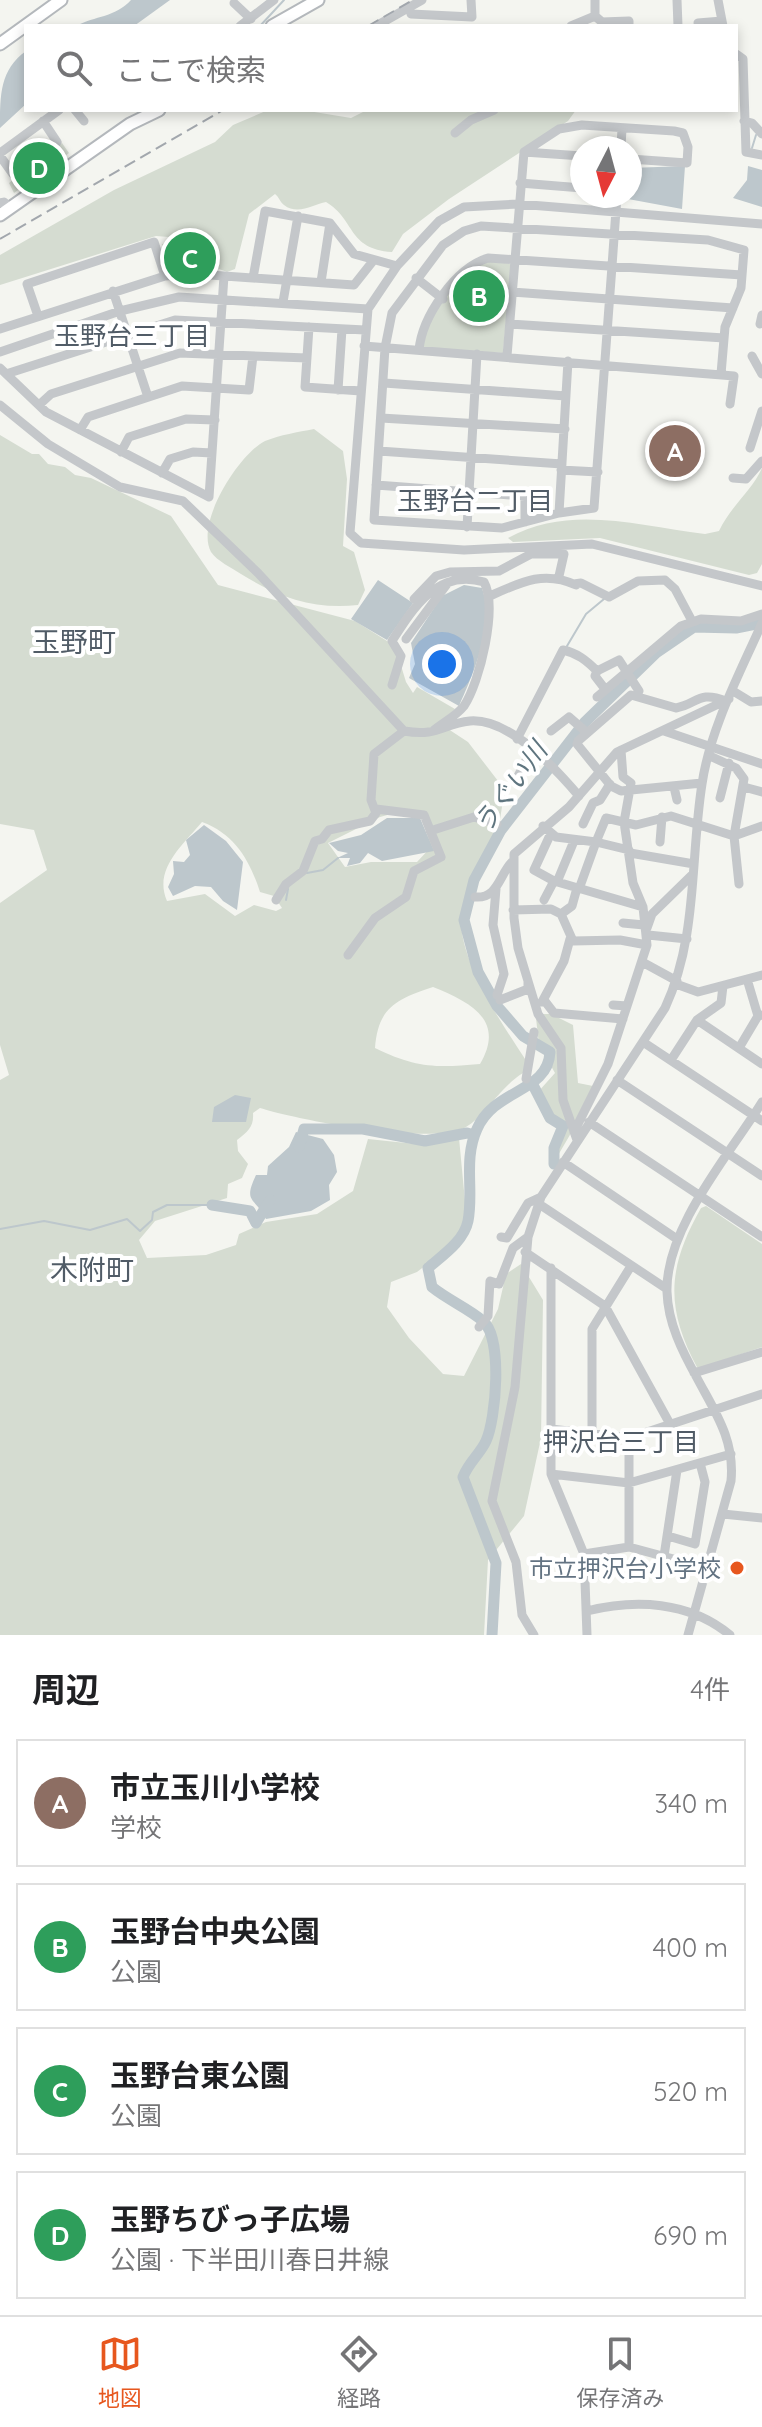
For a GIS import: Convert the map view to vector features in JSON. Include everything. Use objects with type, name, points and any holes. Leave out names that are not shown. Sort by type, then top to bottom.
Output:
[{"type":"main road","points":[[28,24],[61,0]]},
{"type":"main road","points":[[275,24],[314,1]]},
{"type":"main road","points":[[0,44],[24,27]]},
{"type":"main road","points":[[3,208],[130,124],[155,112]]},
{"type":"street","points":[[380,24],[412,10],[422,0]]},
{"type":"street","points":[[412,10],[462,22],[472,17],[471,0]]},
{"type":"street","points":[[595,0],[595,16],[602,22],[629,21],[629,24]]},
{"type":"street","points":[[677,0],[678,24]]},
{"type":"street","points":[[698,23],[722,23],[718,0]]},
{"type":"street","points":[[243,24],[271,1]]},
{"type":"street","points":[[234,3],[251,19]]},
{"type":"street","points":[[409,24],[412,10]]},
{"type":"street","points":[[571,24],[595,16]]},
{"type":"street","points":[[738,55],[743,59],[740,106],[746,152],[762,155]]},
{"type":"street","points":[[43,121],[57,142],[13,174],[0,155],[43,121],[56,112]]},
{"type":"street","points":[[77,112],[84,121]]},
{"type":"street","points":[[455,133],[471,120],[489,112]]},
{"type":"street","points":[[744,121],[752,123],[762,134]]},
{"type":"street","points":[[507,356],[524,152],[559,129],[582,125],[674,131],[683,133],[687,140],[687,163],[642,160]]},
{"type":"street","points":[[622,128],[622,136]]},
{"type":"street","points":[[524,152],[570,155]]},
{"type":"street","points":[[520,183],[570,187]]},
{"type":"street","points":[[559,576],[564,554],[531,550],[464,550],[353,540],[350,533],[368,309],[397,266],[424,234],[450,213],[482,204],[518,204],[762,224]]},
{"type":"street","points":[[616,208],[614,233],[610,299],[607,331],[598,472],[594,508],[559,513],[502,528],[374,520],[385,348],[392,313],[443,245],[464,231],[481,226],[614,233],[730,245],[744,250],[742,275],[724,338],[721,374]]},
{"type":"street","points":[[253,278],[265,211],[330,223],[354,254],[397,266]]},
{"type":"street","points":[[283,302],[298,216]]},
{"type":"street","points":[[321,282],[330,223]]},
{"type":"street","points":[[38,316],[27,284],[154,242],[165,276]]},
{"type":"street","points":[[419,350],[424,324],[466,268],[476,262],[514,259],[742,275]]},
{"type":"street","points":[[0,329],[165,276],[224,276],[354,285],[373,261]]},
{"type":"street","points":[[224,276],[222,320],[209,497],[80,430],[39,405],[3,371],[175,320],[222,320],[365,330]]},
{"type":"street","points":[[416,278],[443,299]]},
{"type":"street","points":[[113,291],[148,397]]},
{"type":"street","points":[[512,292],[733,308]]},
{"type":"street","points":[[0,352],[120,311],[179,297],[368,309]]},
{"type":"street","points":[[510,324],[724,338]]},
{"type":"street","points":[[309,327],[305,387],[361,391]]},
{"type":"street","points":[[338,390],[342,329]]},
{"type":"street","points":[[364,346],[605,363],[734,376],[730,404]]},
{"type":"street","points":[[39,405],[51,394],[137,364],[180,353],[307,358]]},
{"type":"street","points":[[467,527],[477,354]]},
{"type":"street","points":[[80,430],[88,417],[182,386],[249,390],[253,356]]},
{"type":"street","points":[[752,356],[762,374]]},
{"type":"street","points":[[559,513],[568,361]]},
{"type":"street","points":[[384,383],[566,396]]},
{"type":"street","points":[[0,405],[48,444],[120,487],[183,501],[258,573],[404,731],[428,734],[468,721],[480,722],[533,747],[578,797],[591,806]]},
{"type":"street","points":[[750,448],[762,411]]},
{"type":"street","points":[[381,418],[565,429]]},
{"type":"street","points":[[121,452],[129,437],[186,419],[215,420]]},
{"type":"street","points":[[379,451],[598,472]]},
{"type":"street","points":[[162,473],[170,459],[193,452],[212,453]]},
{"type":"street","points":[[733,478],[746,479],[759,468],[762,461]]},
{"type":"street","points":[[376,485],[525,496],[525,522]]},
{"type":"street","points":[[417,601],[414,599],[436,576],[499,571],[531,550],[570,543],[616,548],[762,586]]},
{"type":"street","points":[[490,596],[513,586],[559,576],[609,597],[638,581],[665,580],[675,589],[692,621]]},
{"type":"street","points":[[392,685],[401,656],[392,641],[417,601],[433,589],[447,584],[484,582],[490,596],[482,652],[469,696],[453,717],[428,734]]},
{"type":"street","points":[[406,639],[447,584]]},
{"type":"street","points":[[597,697],[671,632],[692,621],[741,621],[762,614]]},
{"type":"street","points":[[576,1136],[589,1122],[643,1042],[676,983],[687,939],[702,783],[729,697],[762,623]]},
{"type":"street","points":[[517,739],[524,718],[563,650],[577,653],[597,671]]},
{"type":"street","points":[[605,689],[595,676],[597,671],[619,660],[639,691],[636,696]]},
{"type":"street","points":[[702,783],[630,792],[610,784],[578,743],[628,697],[636,696],[646,702],[676,708],[713,696],[762,701]]},
{"type":"street","points":[[576,1136],[563,1100],[561,1048],[542,1023],[540,1003],[529,982],[518,948],[514,914],[514,854],[547,830],[621,750],[729,697]]},
{"type":"street","points":[[551,731],[569,717],[585,731]]},
{"type":"street","points":[[376,809],[371,800],[374,754],[404,731]]},
{"type":"street","points":[[664,731],[711,752],[743,774],[744,787],[734,836],[739,884]]},
{"type":"street","points":[[518,776],[533,747]]},
{"type":"street","points":[[534,1635],[523,1618],[516,1562],[492,1501],[515,1387],[528,1237],[540,1201],[576,1136],[608,1064],[644,963],[646,934],[643,907],[633,883],[624,822],[631,783],[623,777],[621,750]]},
{"type":"street","points":[[711,752],[762,764]]},
{"type":"street","points":[[720,798],[729,763]]},
{"type":"street","points":[[583,824],[591,806],[600,800],[610,784]]},
{"type":"street","points":[[674,787],[677,800]]},
{"type":"street","points":[[744,787],[762,792]]},
{"type":"street","points":[[348,955],[375,918],[406,897],[414,871],[441,857],[421,813],[376,809]]},
{"type":"street","points":[[276,900],[286,884],[303,871],[315,841],[322,839],[329,830],[363,825],[370,821],[376,809]]},
{"type":"street","points":[[561,914],[572,906],[606,818],[636,825],[671,816],[734,836],[762,826]]},
{"type":"street","points":[[430,831],[474,817],[497,824]]},
{"type":"street","points":[[660,842],[662,817]]},
{"type":"street","points":[[547,830],[574,841],[596,842],[694,869]]},
{"type":"street","points":[[547,830],[532,868],[556,882],[643,907]]},
{"type":"street","points":[[544,900],[556,882],[574,841]]},
{"type":"street","points":[[475,897],[488,896],[496,889],[512,862]]},
{"type":"street","points":[[646,934],[652,914],[694,869]]},
{"type":"street","points":[[496,889],[494,920],[497,951],[504,974],[499,998],[528,989],[529,982]]},
{"type":"street","points":[[494,920],[551,909],[561,914],[570,939],[564,961],[540,1003]]},
{"type":"street","points":[[623,923],[646,934],[687,939]]},
{"type":"street","points":[[570,939],[620,940],[646,934]]},
{"type":"street","points":[[644,963],[676,983],[698,992],[762,975]]},
{"type":"street","points":[[739,1048],[760,1016],[747,979]]},
{"type":"street","points":[[671,1060],[697,1020],[721,1003],[723,986]]},
{"type":"street","points":[[540,1003],[554,1013],[623,1019]]},
{"type":"street","points":[[613,1005],[627,1006]]},
{"type":"street","points":[[697,1020],[762,1064]]},
{"type":"street","points":[[526,1079],[534,1032]]},
{"type":"street","points":[[643,1042],[758,1118]]},
{"type":"street","points":[[617,1080],[762,1176]]},
{"type":"street","points":[[688,1635],[731,1481],[731,1454],[725,1430],[674,1330],[667,1289],[677,1239],[729,1154],[758,1118],[762,1102]]},
{"type":"street","points":[[589,1122],[762,1237]]},
{"type":"street","points":[[563,1162],[677,1239]]},
{"type":"street","points":[[501,1237],[507,1238],[528,1203],[540,1201],[667,1289]]},
{"type":"street","points":[[479,1327],[488,1316],[490,1281],[499,1284],[513,1248],[528,1237]]},
{"type":"street","points":[[525,1252],[605,1306],[670,1424]]},
{"type":"street","points":[[592,1434],[592,1329],[631,1266]]},
{"type":"street","points":[[551,1268],[551,1474],[584,1554],[587,1635]]},
{"type":"street","points":[[694,1373],[762,1352]]},
{"type":"street","points":[[551,1429],[629,1438],[761,1396]]},
{"type":"street","points":[[629,1438],[629,1547]]},
{"type":"street","points":[[551,1474],[629,1483],[731,1454]]},
{"type":"street","points":[[668,1536],[695,1544],[705,1482],[700,1463]]},
{"type":"street","points":[[664,1556],[677,1470]]},
{"type":"street","points":[[723,1514],[762,1518]]},
{"type":"street","points":[[584,1554],[629,1547],[707,1568]]},
{"type":"street","points":[[587,1611],[632,1601],[694,1615],[730,1635]]},
{"type":"shaded area","points":[[131,0],[170,0],[137,24],[81,24],[112,13]]},
{"type":"shaded area","points":[[24,53],[24,106],[0,128],[3,84],[17,58]]},
{"type":"shaded area","points":[[263,112],[314,112],[351,118],[363,112],[575,112],[568,121],[449,199],[403,234],[392,252],[377,250],[359,240],[343,217],[326,202],[295,209],[284,205],[275,194],[249,214],[235,269],[227,272],[219,269],[209,242],[217,271],[171,272],[162,244],[208,240],[156,236],[0,285],[0,255],[114,190],[215,142],[233,125]]},
{"type":"shaded area","points":[[62,143],[69,153],[14,193],[9,183]]},
{"type":"shaded area","points":[[685,166],[682,209],[642,202],[642,168]]},
{"type":"shaded area","points":[[748,166],[762,170],[762,207],[733,198],[747,180]]},
{"type":"shaded area","points":[[490,261],[511,264],[503,353],[424,348],[427,329],[445,296],[467,272]]},
{"type":"shaded area","points":[[314,429],[343,451],[347,479],[343,546],[354,552],[365,590],[358,605],[326,606],[283,595],[241,574],[211,552],[209,524],[214,508],[222,490],[243,460],[265,441]]},
{"type":"shaded area","points":[[0,435],[32,454],[39,454],[48,464],[65,467],[75,475],[91,478],[171,516],[218,585],[355,621],[395,646],[406,682],[413,693],[417,687],[455,709],[439,723],[468,742],[505,790],[497,832],[466,895],[461,923],[471,965],[527,1062],[523,1073],[473,1122],[449,1132],[396,1133],[364,1129],[260,1108],[253,1113],[250,1128],[237,1140],[238,1151],[248,1164],[242,1178],[228,1184],[227,1198],[155,1221],[139,1240],[147,1258],[206,1255],[236,1245],[239,1234],[266,1222],[317,1214],[353,1191],[368,1139],[425,1145],[459,1138],[466,1212],[462,1228],[452,1245],[417,1272],[391,1282],[387,1307],[409,1338],[443,1374],[464,1376],[498,1309],[506,1274],[521,1264],[543,1300],[541,1438],[524,1516],[488,1560],[484,1635],[0,1635],[0,1080],[9,1075],[0,1045],[0,903],[47,870],[34,830],[0,824]],"holes":[[[402,811],[423,815],[430,848],[417,862],[371,862],[345,867],[328,843],[380,817]],[[202,822],[214,827],[240,850],[260,892],[274,896],[282,908],[276,911],[254,905],[235,916],[205,894],[167,901],[164,878],[179,849]],[[433,987],[460,999],[480,1015],[489,1036],[480,1064],[426,1065],[403,1060],[375,1048],[385,1014],[400,1001]]]},
{"type":"shaded area","points":[[762,468],[762,564],[757,573],[749,575],[600,538],[513,542],[508,538],[556,522],[580,520],[605,520],[705,534],[719,531]]},
{"type":"shaded area","points":[[378,580],[413,603],[387,640],[351,619]]},
{"type":"shaded area","points":[[464,585],[482,588],[486,617],[481,648],[459,706],[409,678],[415,664],[411,643],[442,596]]},
{"type":"shaded area","points":[[387,818],[420,818],[434,851],[382,861],[368,853],[360,863],[347,866],[350,858],[337,858],[348,853],[338,851],[329,843],[361,835]]},
{"type":"shaded area","points":[[204,825],[226,841],[243,862],[237,910],[223,901],[211,887],[195,886],[173,896],[168,887],[174,874],[173,861],[184,862],[190,855],[186,840]]},
{"type":"shaded area","points":[[541,1014],[551,1014],[573,1025],[578,1083],[598,1087],[557,1157],[553,1153],[559,1129],[538,1092],[555,1073],[539,1045],[536,1018]]},
{"type":"shaded area","points":[[235,1095],[251,1098],[246,1122],[212,1122],[214,1107]]},
{"type":"shaded area","points":[[296,1132],[323,1139],[334,1155],[337,1172],[329,1185],[330,1200],[311,1211],[266,1219],[250,1195],[252,1184],[256,1175],[267,1175],[268,1166],[289,1147]]},
{"type":"shaded area","points":[[706,1206],[762,1244],[762,1347],[698,1369],[680,1327],[674,1288],[682,1250],[701,1208]]},
{"type":"waterway","points":[[262,24],[284,0]]},
{"type":"waterway","points":[[752,148],[756,135]]},
{"type":"waterway","points":[[567,646],[586,614],[604,599]]},
{"type":"waterway","name":"うぐい川","points":[[492,1635],[496,1563],[463,1477],[484,1446],[490,1430],[496,1379],[493,1344],[483,1321],[432,1287],[428,1268],[452,1247],[466,1228],[470,1209],[471,1152],[477,1129],[496,1105],[540,1076],[550,1052],[523,1036],[497,1006],[478,972],[464,920],[474,880],[501,830],[585,722],[656,653],[694,627],[736,628],[762,623]]},
{"type":"waterway","points":[[307,873],[323,870],[338,858]]},
{"type":"waterway","points":[[286,900],[288,889]]},
{"type":"waterway","points":[[532,1083],[550,1118],[563,1126],[554,1148],[554,1164]]},
{"type":"waterway","points":[[299,1147],[304,1129],[363,1129],[425,1141],[467,1133],[474,1135]]},
{"type":"waterway","points":[[212,1205],[250,1211],[256,1223],[270,1200]]},
{"type":"waterway","points":[[0,1229],[44,1221],[90,1230],[127,1219],[140,1231],[152,1220],[153,1212],[167,1205],[212,1205]]},
{"type":"railway","points":[[371,24],[413,0]]},
{"type":"railway","points":[[0,239],[220,112]]},
{"type":"place","name":"玉野ちびっ子広場","points":[[39,168]]},
{"type":"place","name":"玉野台東公園","points":[[190,258]]},
{"type":"place","name":"玉野台中央公園","points":[[479,296]]},
{"type":"place","name":"市立玉川小学校","points":[[675,451]]},
{"type":"place","name":"市立押沢台小学校","points":[[737,1568]]},
{"type":"district","name":"玉野台三丁目","points":[[132,335]]},
{"type":"district","name":"玉野台二丁目","points":[[475,500]]},
{"type":"district","name":"玉野町","points":[[74,641]]},
{"type":"district","name":"木附町","points":[[92,1269]]},
{"type":"district","name":"押沢台三丁目","points":[[621,1441]]}]
